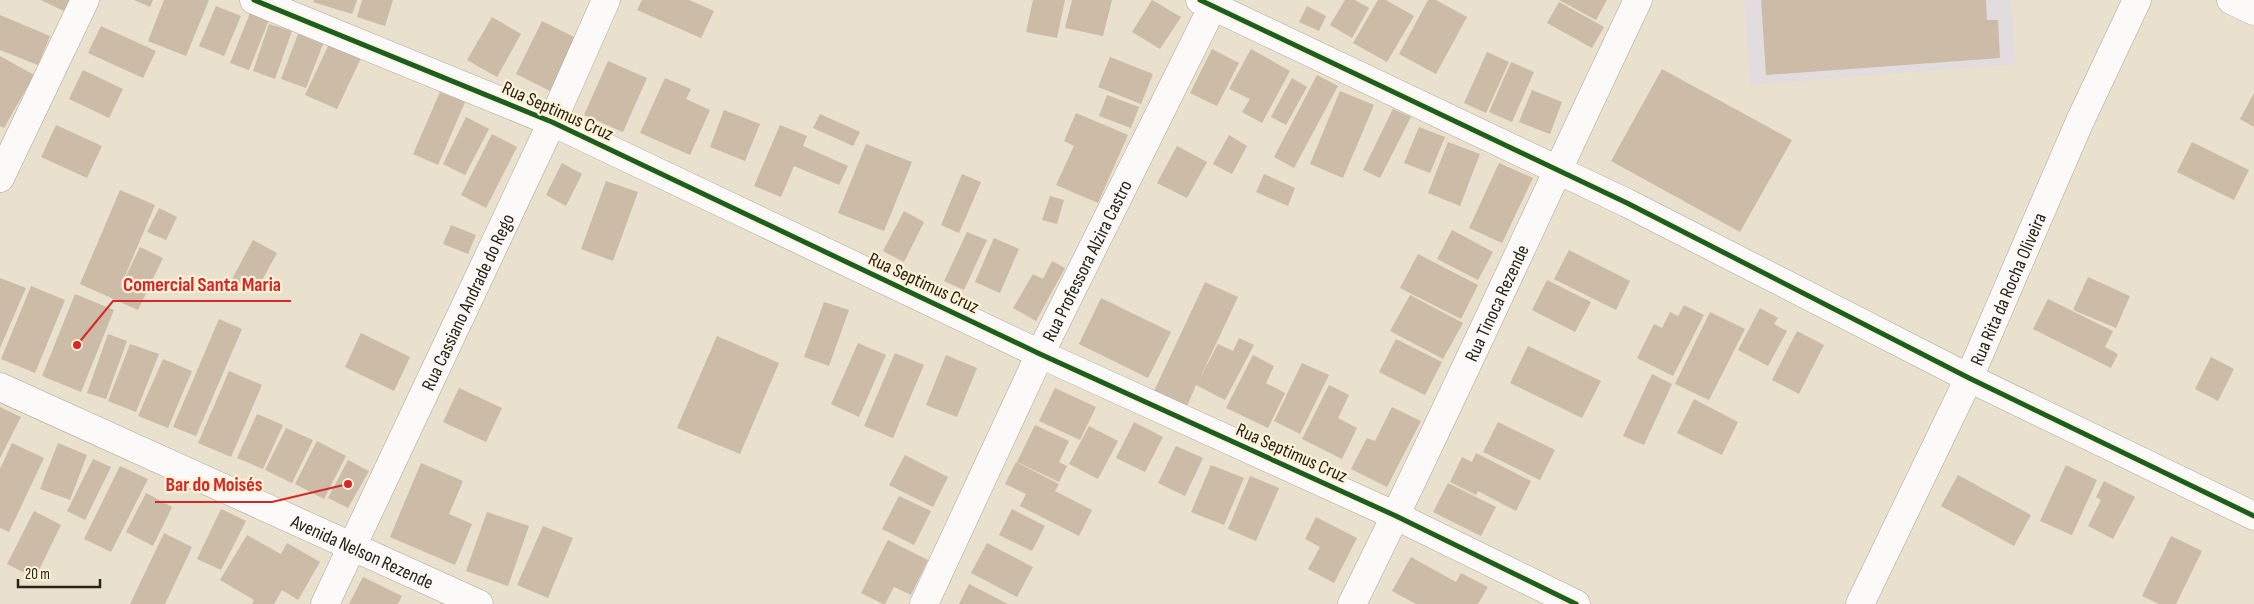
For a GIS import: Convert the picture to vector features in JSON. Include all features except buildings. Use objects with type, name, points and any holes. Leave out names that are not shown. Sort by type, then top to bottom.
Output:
[{"type":"street","points":[[0,178],[85,0]]},
{"type":"street","name":"Rua Septimus Cruz","points":[[254,0],[552,122],[1040,354],[1396,516],[1576,604]]},
{"type":"street","name":"Rua Cassiano Andrade do Rego","points":[[325,604],[552,122],[606,0]]},
{"type":"street","name":"Rua Tinoca Rezende","points":[[1352,604],[1396,516],[1638,0]]},
{"type":"street","name":"Rua Rita da Rocha Oliveira","points":[[1860,604],[1969,378],[2080,121],[2137,0]]},
{"type":"street","points":[[2231,0],[2254,11]]},
{"type":"street","points":[[1210,2],[1708,243],[1969,378],[2254,516]]},
{"type":"street","name":"Rua Professora Alzira Castro","points":[[924,604],[1040,354],[1210,2]]},
{"type":"street","name":"Avenida Nelson Rezende","points":[[0,387],[479,604]]},
{"type":"shaded area","points":[[1744,0],[2011,0],[2016,64],[1750,85]]},
{"type":"cycle path","points":[[254,0],[552,122],[1040,354],[1396,516],[1576,604]]},
{"type":"cycle path","points":[[1200,0],[1627,203],[1969,378],[2254,516]]},
{"type":"place","name":"Comercial Santa Maria","points":[[77,345]]},
{"type":"place","name":"Bar do Moisés","points":[[348,484]]}]
